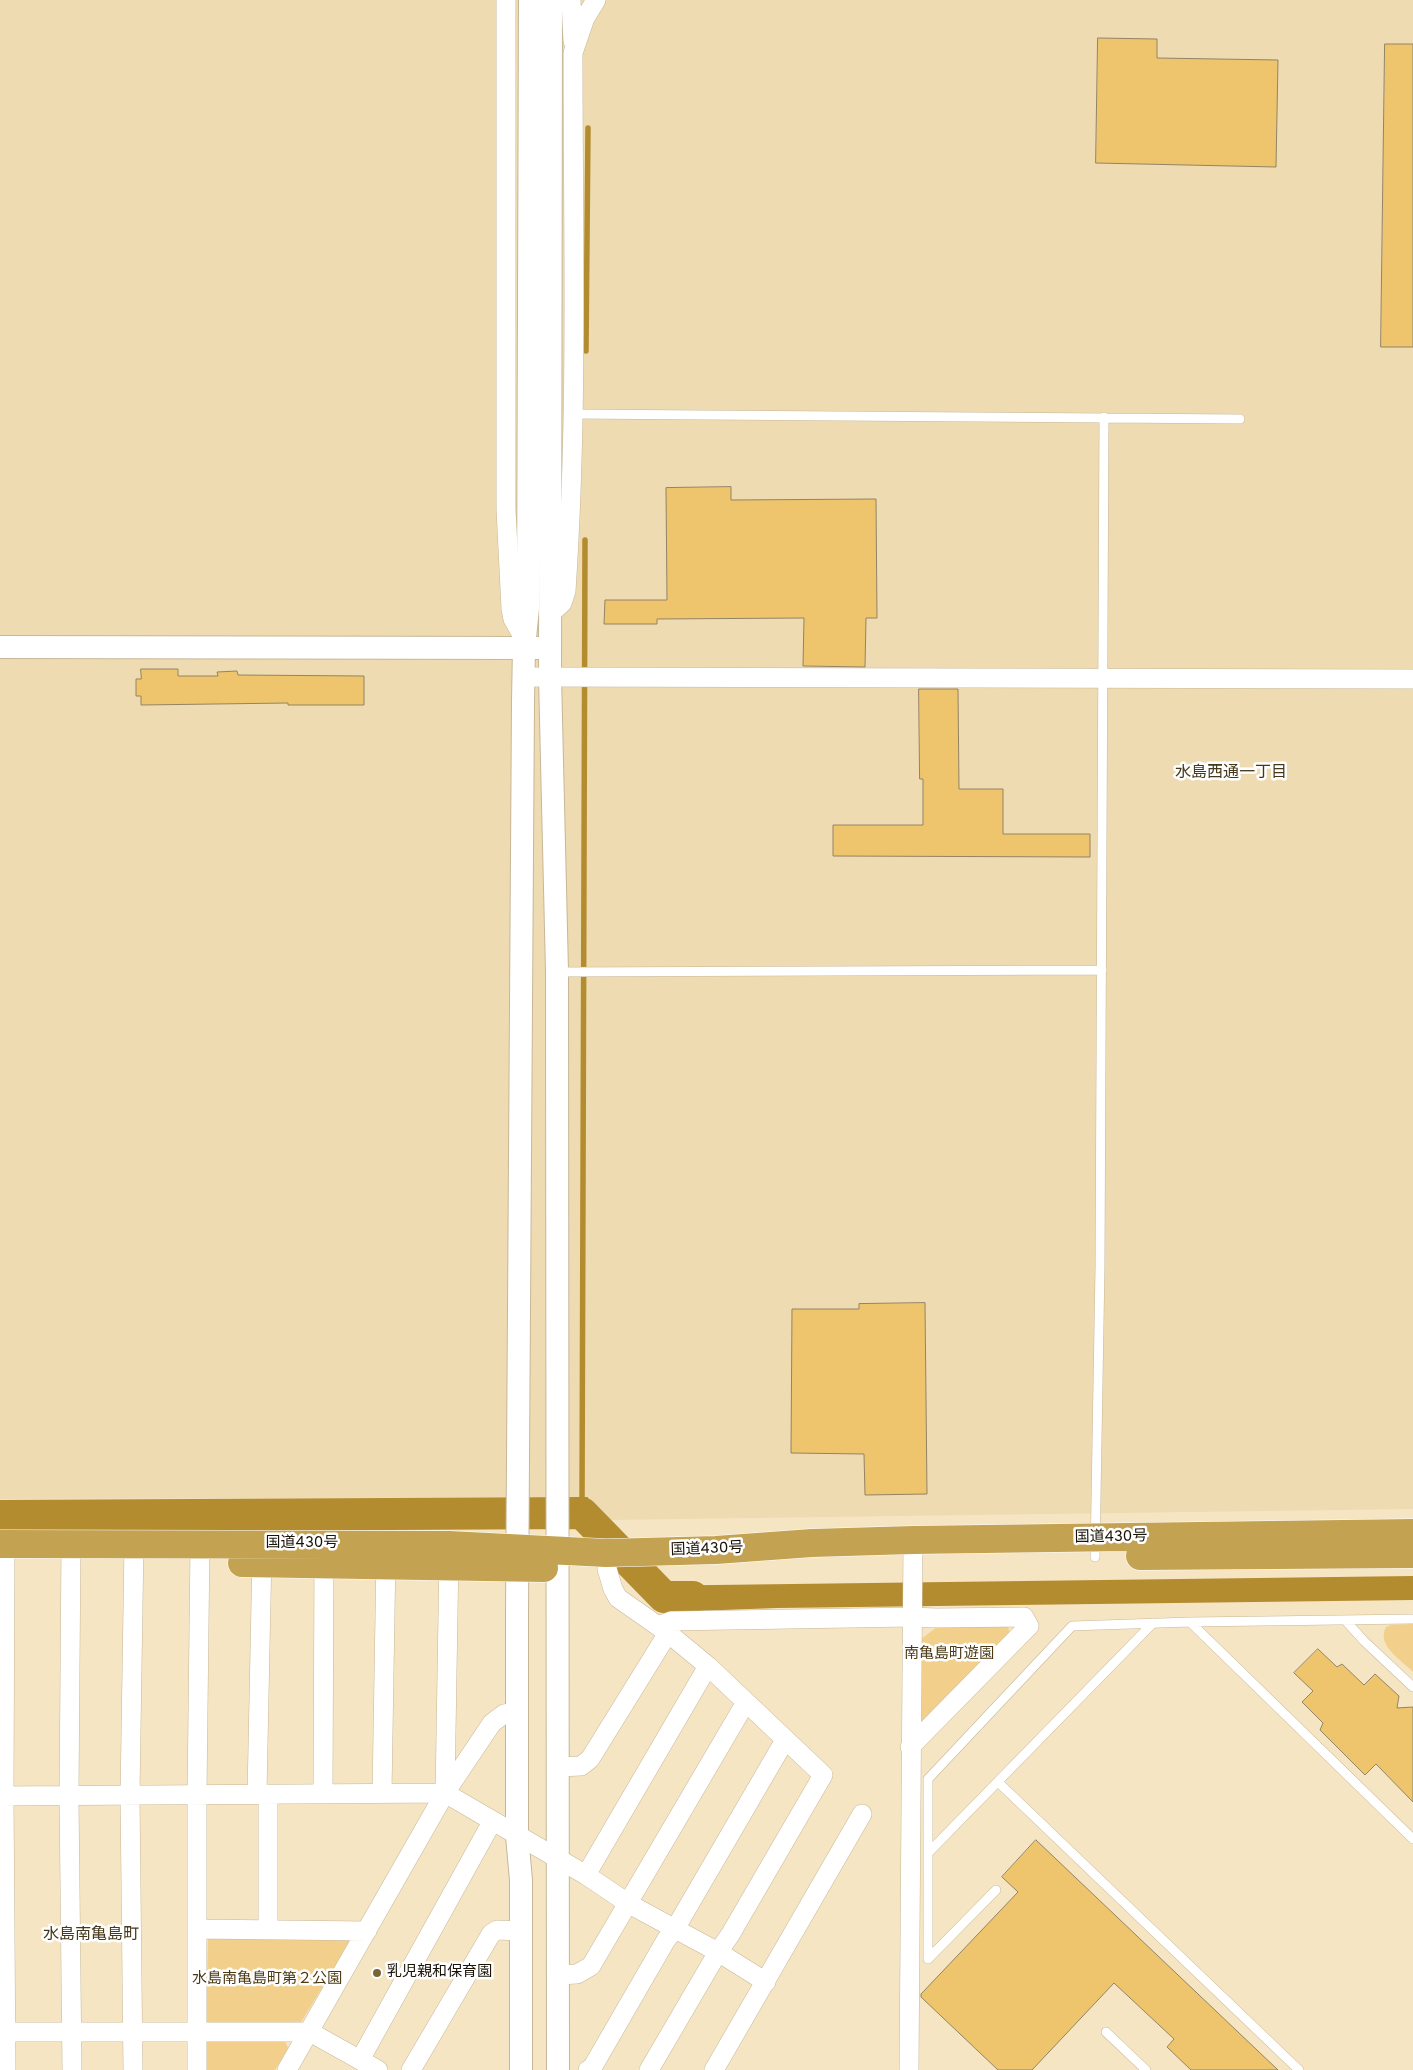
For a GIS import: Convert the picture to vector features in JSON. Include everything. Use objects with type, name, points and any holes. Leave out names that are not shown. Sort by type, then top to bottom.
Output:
[{"type":"highway","name":"国道430号","points":[[3,1553],[449,1556],[626,1562],[713,1568],[811,1561],[912,1560],[1095,1547],[1413,1533]]},
{"type":"highway","name":"国道430号","points":[[1095,1547],[1413,1554]]},
{"type":"street","points":[[506,0],[506,509],[511,609],[513,619],[525,644]]},
{"type":"street","points":[[530,0],[540,342],[551,613],[550,677],[555,802],[557,972],[558,2070]]},
{"type":"street","points":[[521,2070],[521,1880],[517,1836],[517,1712],[523,677],[540,342],[551,0]]},
{"type":"street","points":[[551,613],[562,603],[566,591],[572,510],[573,53],[571,0]]},
{"type":"street","points":[[573,53],[585,18],[596,0]]},
{"type":"street","points":[[0,647],[525,644],[551,648]]},
{"type":"street","points":[[523,677],[1413,679]]},
{"type":"street","points":[[3,1553],[3,2032],[6,2070]]},
{"type":"street","points":[[71,1553],[72,2070]]},
{"type":"street","points":[[133,2070],[130,1795],[134,1553]]},
{"type":"street","points":[[197,2070],[197,1795],[200,1553]]},
{"type":"street","points":[[262,1554],[262,1794],[268,1930]]},
{"type":"street","points":[[324,1554],[324,1794]]},
{"type":"street","points":[[382,1793],[386,1555]]},
{"type":"street","points":[[445,1793],[449,1556]]},
{"type":"street","points":[[909,2070],[912,1560]]},
{"type":"street","points":[[626,1562],[613,1589],[618,1598],[663,1629],[708,1666],[823,1775],[649,2070]]},
{"type":"street","points":[[558,1767],[581,1766],[590,1759],[663,1629],[671,1621],[912,1614],[1024,1617],[1029,1626],[910,1747]]},
{"type":"street","points":[[586,1875],[708,1666]]},
{"type":"street","points":[[558,1975],[577,1974],[591,1966],[746,1702]]},
{"type":"street","points":[[287,2070],[445,1793],[492,1723],[504,1714],[517,1712]]},
{"type":"street","points":[[588,2070],[592,2068],[786,1740]]},
{"type":"street","points":[[2,1796],[445,1793],[586,1875],[629,1904],[718,1952],[766,1982]]},
{"type":"street","points":[[714,2070],[862,1814]]},
{"type":"street","points":[[360,2060],[492,1822]]},
{"type":"street","points":[[197,1929],[367,1931]]},
{"type":"street","points":[[411,2070],[491,1934],[497,1930],[520,1931]]},
{"type":"street","points":[[3,2032],[310,2032],[378,2070]]},
{"type":"lane","points":[[573,414],[1240,419]]},
{"type":"lane","points":[[1095,1547],[1100,1256],[1104,418]]},
{"type":"lane","points":[[557,972],[1102,970]]},
{"type":"lane","points":[[996,1890],[928,1959],[928,1779],[1072,1626],[1190,1622],[1413,1619]]},
{"type":"lane","points":[[1345,1620],[1364,1641],[1413,1687]]},
{"type":"lane","points":[[1190,1622],[1413,1838]]},
{"type":"lane","points":[[928,1853],[1153,1623]]},
{"type":"lane","points":[[998,1782],[1299,2070]]},
{"type":"lane","points":[[1106,2032],[1146,2070]]},
{"type":"shaded area","points":[[0,0],[1413,0],[1413,1509],[607,1520],[588,1502],[587,1497],[0,1499]]},
{"type":"shaded area","points":[[578,1497],[588,1497],[588,1502],[607,1520],[578,1519]]},
{"type":"shaded area","points":[[1413,1576],[1413,1600],[777,1608],[667,1612],[654,1605],[637,1586]]},
{"type":"green space","points":[[1413,1624],[1413,1672],[1391,1652],[1384,1640],[1384,1634],[1386,1627],[1391,1625]]},
{"type":"green space","name":"南亀島町遊園","points":[[938,1626],[1008,1626],[1010,1635],[920,1724],[920,1640]]},
{"type":"green space","name":"水島南亀島町第２公園","points":[[208,1936],[353,1936],[300,2024],[206,2025]]},
{"type":"green space","points":[[207,2040],[285,2041],[288,2048],[275,2070],[207,2070]]},
{"type":"building","points":[[1098,38],[1157,39],[1157,58],[1278,60],[1276,167],[1096,163]]},
{"type":"building","points":[[1385,44],[1413,44],[1413,347],[1381,347]]},
{"type":"building","points":[[731,487],[731,500],[876,499],[877,618],[866,618],[865,667],[803,666],[804,618],[657,619],[657,624],[604,624],[605,600],[667,600],[666,488]]},
{"type":"building","points":[[141,669],[178,669],[178,676],[218,676],[217,672],[237,671],[238,675],[364,676],[364,705],[288,705],[288,703],[141,705],[141,696],[136,696],[136,679],[141,679]]},
{"type":"building","points":[[919,689],[958,689],[959,789],[1003,789],[1003,834],[1090,834],[1090,857],[833,856],[833,825],[923,825],[923,779],[920,779]]},
{"type":"building","points":[[925,1303],[927,1494],[865,1495],[864,1454],[791,1453],[792,1309],[859,1309],[859,1304]]},
{"type":"building","points":[[1318,1649],[1337,1667],[1342,1664],[1364,1685],[1375,1674],[1399,1696],[1397,1708],[1413,1707],[1413,1802],[1376,1764],[1365,1775],[1320,1730],[1323,1723],[1302,1702],[1313,1691],[1294,1673]]},
{"type":"building","points":[[1036,1840],[1278,2070],[1191,2070],[1167,2047],[1174,2039],[1114,1983],[1032,2070],[998,2070],[921,1997],[921,1994],[1018,1892],[1002,1877]]},
{"type":"waterway","points":[[586,351],[588,128]]},
{"type":"waterway","points":[[582,1503],[585,540]]},
{"type":"waterway","points":[[0,1505],[513,1502]]},
{"type":"waterway","points":[[522,1503],[553,1503]]},
{"type":"waterway","points":[[562,1503],[582,1503],[582,1506]]},
{"type":"waterway","points":[[0,1516],[582,1513],[664,1597],[693,1597]]},
{"type":"place","name":"乳児親和保育園","points":[[377,1973]]},
{"type":"district","name":"水島西通一丁目","points":[[1231,774]]},
{"type":"district","name":"水島南亀島町","points":[[91,1936]]}]
